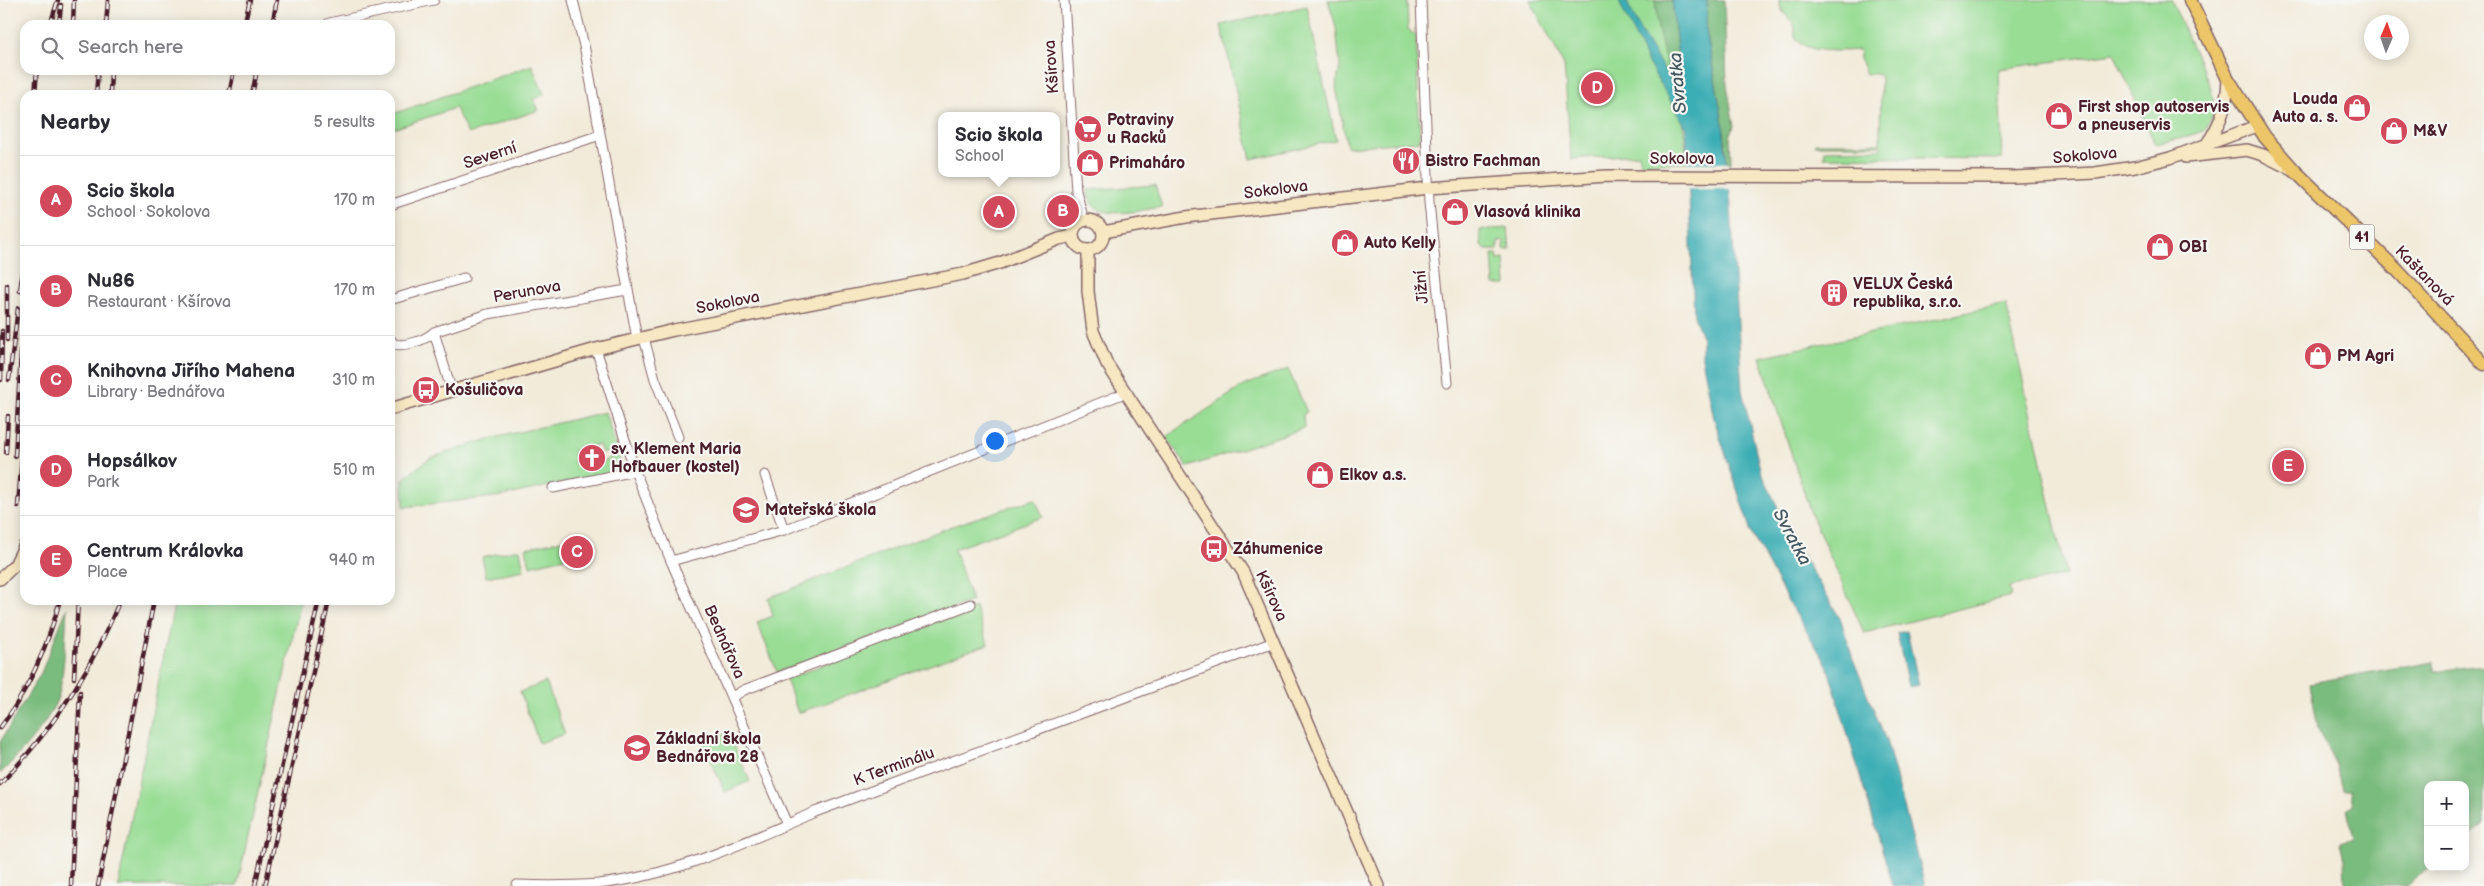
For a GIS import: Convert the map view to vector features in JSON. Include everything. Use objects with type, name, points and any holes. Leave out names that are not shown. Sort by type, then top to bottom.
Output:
[{"type":"main road","name":"41","points":[[2190,0],[2228,79],[2256,126]]},
{"type":"main road","name":"Kaštanová","points":[[2256,126],[2294,170],[2398,271],[2484,364]]},
{"type":"street","points":[[343,20],[434,0]]},
{"type":"street","points":[[573,0],[600,136],[627,290],[655,379],[678,437]]},
{"type":"street","name":"Kšírova","points":[[1064,0],[1076,191],[1084,221]]},
{"type":"street","name":"Jižní","points":[[1421,0],[1428,188],[1447,382]]},
{"type":"street","points":[[2206,145],[2218,130],[2222,118],[2227,96],[2228,79]]},
{"type":"street","name":"Sokolova","points":[[1103,232],[1186,218],[1428,188],[1607,176],[2014,177],[2095,173],[2135,167],[2170,158],[2256,126]]},
{"type":"street","name":"Severní","points":[[395,203],[600,136]]},
{"type":"street","points":[[2170,158],[2247,150],[2263,155],[2294,170]]},
{"type":"street","points":[[1084,221],[1096,222],[1103,232],[1101,243],[1088,250],[1077,244],[1073,236],[1077,225],[1084,221]]},
{"type":"street","name":"Sokolova","points":[[395,408],[641,338],[945,279],[988,267],[1059,239],[1073,236]]},
{"type":"street","name":"Kšírova","points":[[1088,250],[1087,275],[1092,331],[1107,364],[1127,392],[1198,506],[1233,556],[1274,642],[1379,886]]},
{"type":"street","points":[[395,299],[464,278]]},
{"type":"street","name":"Perunova","points":[[395,344],[403,345],[428,338],[434,332],[488,314],[627,290]]},
{"type":"street","points":[[434,332],[452,392]]},
{"type":"street","name":"Bednářova","points":[[596,350],[635,471],[671,560],[787,824]]},
{"type":"street","points":[[671,560],[784,530],[1127,392]]},
{"type":"street","points":[[553,488],[635,471]]},
{"type":"street","points":[[765,475],[784,530]]},
{"type":"street","points":[[0,579],[15,565],[20,555]]},
{"type":"street","points":[[732,697],[744,690],[971,604]]},
{"type":"street","name":"K Terminálu","points":[[517,885],[572,886],[631,879],[670,869],[1274,642]]},
{"type":"green space","points":[[1328,0],[1407,0],[1408,29],[1416,36],[1420,141],[1347,147],[1336,87],[1340,66],[1336,27]]},
{"type":"green space","points":[[1530,0],[1672,0],[1687,163],[1641,163],[1639,154],[1571,159],[1564,65]]},
{"type":"green space","points":[[1655,0],[1672,0],[1683,100],[1670,79],[1658,29]]},
{"type":"green space","points":[[1707,0],[1724,0],[1727,85],[1734,126],[1730,137],[1731,163],[1727,163],[1723,123],[1706,30]]},
{"type":"green space","points":[[1779,0],[2171,0],[2211,88],[2215,112],[2206,130],[2179,139],[2155,144],[2114,53],[1999,69],[2002,159],[1824,157],[1825,150],[1881,149],[1881,145],[1815,145],[1815,143],[1880,143],[1881,77],[1877,74],[1866,74],[1860,59],[1860,50],[1816,49],[1800,43],[1795,36],[1794,25],[1782,10]]},
{"type":"green space","points":[[1307,6],[1336,140],[1251,159],[1221,25]]},
{"type":"green space","points":[[532,65],[544,95],[533,99],[539,110],[468,134],[455,108],[395,128],[395,113]]},
{"type":"green space","points":[[1155,185],[1162,207],[1117,213],[1106,212],[1096,208],[1090,201],[1088,190]]},
{"type":"green space","points":[[1508,228],[1510,250],[1504,250],[1504,241],[1498,242],[1498,250],[1487,250],[1481,245],[1480,230]]},
{"type":"green space","points":[[1492,254],[1497,254],[1498,260],[1504,259],[1506,285],[1494,285]]},
{"type":"green space","points":[[2006,304],[2066,575],[2009,587],[2011,596],[1864,633],[1810,511],[1760,357]]},
{"type":"green space","points":[[1288,369],[1307,412],[1303,414],[1304,428],[1188,467],[1166,437],[1243,386]]},
{"type":"green space","points":[[605,412],[623,470],[503,496],[404,507],[403,479],[430,458],[489,439]],"holes":[[[599,445],[602,453],[610,452],[611,458],[595,465],[593,471],[590,471],[583,465],[574,464],[574,450],[584,451],[586,448],[594,449],[593,446]]]},
{"type":"green space","points":[[1035,499],[1043,517],[954,549],[972,601],[777,672],[757,622],[773,616],[768,598],[952,526]]},
{"type":"green space","points":[[561,540],[565,558],[530,566],[526,548]]},
{"type":"green space","points":[[520,549],[524,570],[486,577],[482,557]]},
{"type":"green space","points":[[174,605],[300,605],[237,886],[118,886]]},
{"type":"green space","points":[[975,607],[988,644],[798,713],[786,679]]},
{"type":"green space","points":[[67,608],[60,689],[54,707],[41,728],[25,748],[0,774],[0,742],[41,673]]},
{"type":"green space","points":[[2434,661],[2434,671],[2484,665],[2484,825],[2469,836],[2469,781],[2424,781],[2424,871],[2406,886],[2345,886],[2344,859],[2340,842],[2353,838],[2347,809],[2353,806],[2350,790],[2342,790],[2336,765],[2318,729],[2310,683]]},
{"type":"green space","points":[[546,682],[565,734],[539,743],[520,692]]},
{"type":"green space","points":[[728,732],[750,781],[725,792],[703,743]]},
{"type":"water","points":[[1618,0],[1626,0],[1641,32],[1682,99],[1672,0],[1707,0],[1706,30],[1723,123],[1731,207],[1742,390],[1760,469],[1791,536],[1841,620],[1853,659],[1887,743],[1925,886],[1893,886],[1827,665],[1788,601],[1752,535],[1714,419],[1702,358],[1702,337],[1694,316],[1686,127],[1648,63]]},
{"type":"water","points":[[1907,631],[1919,685],[1908,687],[1897,633]]},
{"type":"pier","points":[[1684,163],[1729,163],[1731,189],[1686,189]]},
{"type":"railway","points":[[52,20],[58,0]]},
{"type":"railway","points":[[73,20],[74,0]]},
{"type":"railway","points":[[106,20],[108,0]]},
{"type":"railway","points":[[245,20],[250,0]]},
{"type":"railway","points":[[273,20],[277,0]]},
{"type":"railway","points":[[60,20],[61,5]]},
{"type":"railway","points":[[35,90],[37,75]]},
{"type":"railway","points":[[96,90],[98,75]]},
{"type":"railway","points":[[110,90],[111,75]]},
{"type":"railway","points":[[230,90],[233,75]]},
{"type":"railway","points":[[253,90],[256,75]]},
{"type":"railway","points":[[7,285],[7,340]]},
{"type":"railway","points":[[9,380],[18,308]]},
{"type":"railway","points":[[1,380],[2,331]]},
{"type":"railway","points":[[15,456],[20,371]]},
{"type":"railway","points":[[6,453],[8,416]]},
{"type":"railway","points":[[18,506],[20,481]]},
{"type":"railway","points":[[0,728],[19,699],[36,667],[58,605]]},
{"type":"railway","points":[[74,678],[78,605]]},
{"type":"railway","points":[[0,784],[37,743],[69,698],[97,650],[118,605]]},
{"type":"railway","points":[[98,886],[153,605]]},
{"type":"railway","points":[[255,886],[318,605]]},
{"type":"railway","points":[[265,886],[328,605]]},
{"type":"railway","points":[[71,886],[80,692]]},
{"type":"place","name":"Hopsálkov","points":[[1597,88]]},
{"type":"place","name":"Louda Auto a. s.","points":[[2357,108]]},
{"type":"place","name":"First shop autoservis a pneuservis","points":[[2059,116]]},
{"type":"place","name":"Potraviny u Racků","points":[[1088,129]]},
{"type":"place","name":"M&V","points":[[2394,131]]},
{"type":"place","name":"Bistro Fachman","points":[[1406,161]]},
{"type":"place","name":"Primaháro","points":[[1090,163]]},
{"type":"place","name":"Nu86","points":[[1063,211]]},
{"type":"place","name":"Scio škola","points":[[999,212]]},
{"type":"place","name":"Vlasová klinika","points":[[1455,212]]},
{"type":"place","name":"Auto Kelly","points":[[1345,243]]},
{"type":"place","name":"OBI","points":[[2160,247]]},
{"type":"place","name":"VELUX Česká republika, s.r.o.","points":[[1834,293]]},
{"type":"place","name":"PM Agri","points":[[2318,356]]},
{"type":"place","name":"Košuličova","points":[[426,390]]},
{"type":"place","name":"sv. Klement Maria Hofbauer (kostel)","points":[[592,458]]},
{"type":"place","name":"Centrum Královka","points":[[2288,466]]},
{"type":"place","name":"Elkov a.s.","points":[[1320,475]]},
{"type":"place","name":"Mateřská škola","points":[[746,510]]},
{"type":"place","name":"Záhumenice","points":[[1214,549]]},
{"type":"place","name":"Knihovna Jiřího Mahena","points":[[577,552]]},
{"type":"place","name":"Základní škola Bednářova 28","points":[[637,748]]},
{"type":"water label","name":"Svratka","points":[[1678,83]]},
{"type":"water label","name":"Svratka","points":[[1792,537]]}]
